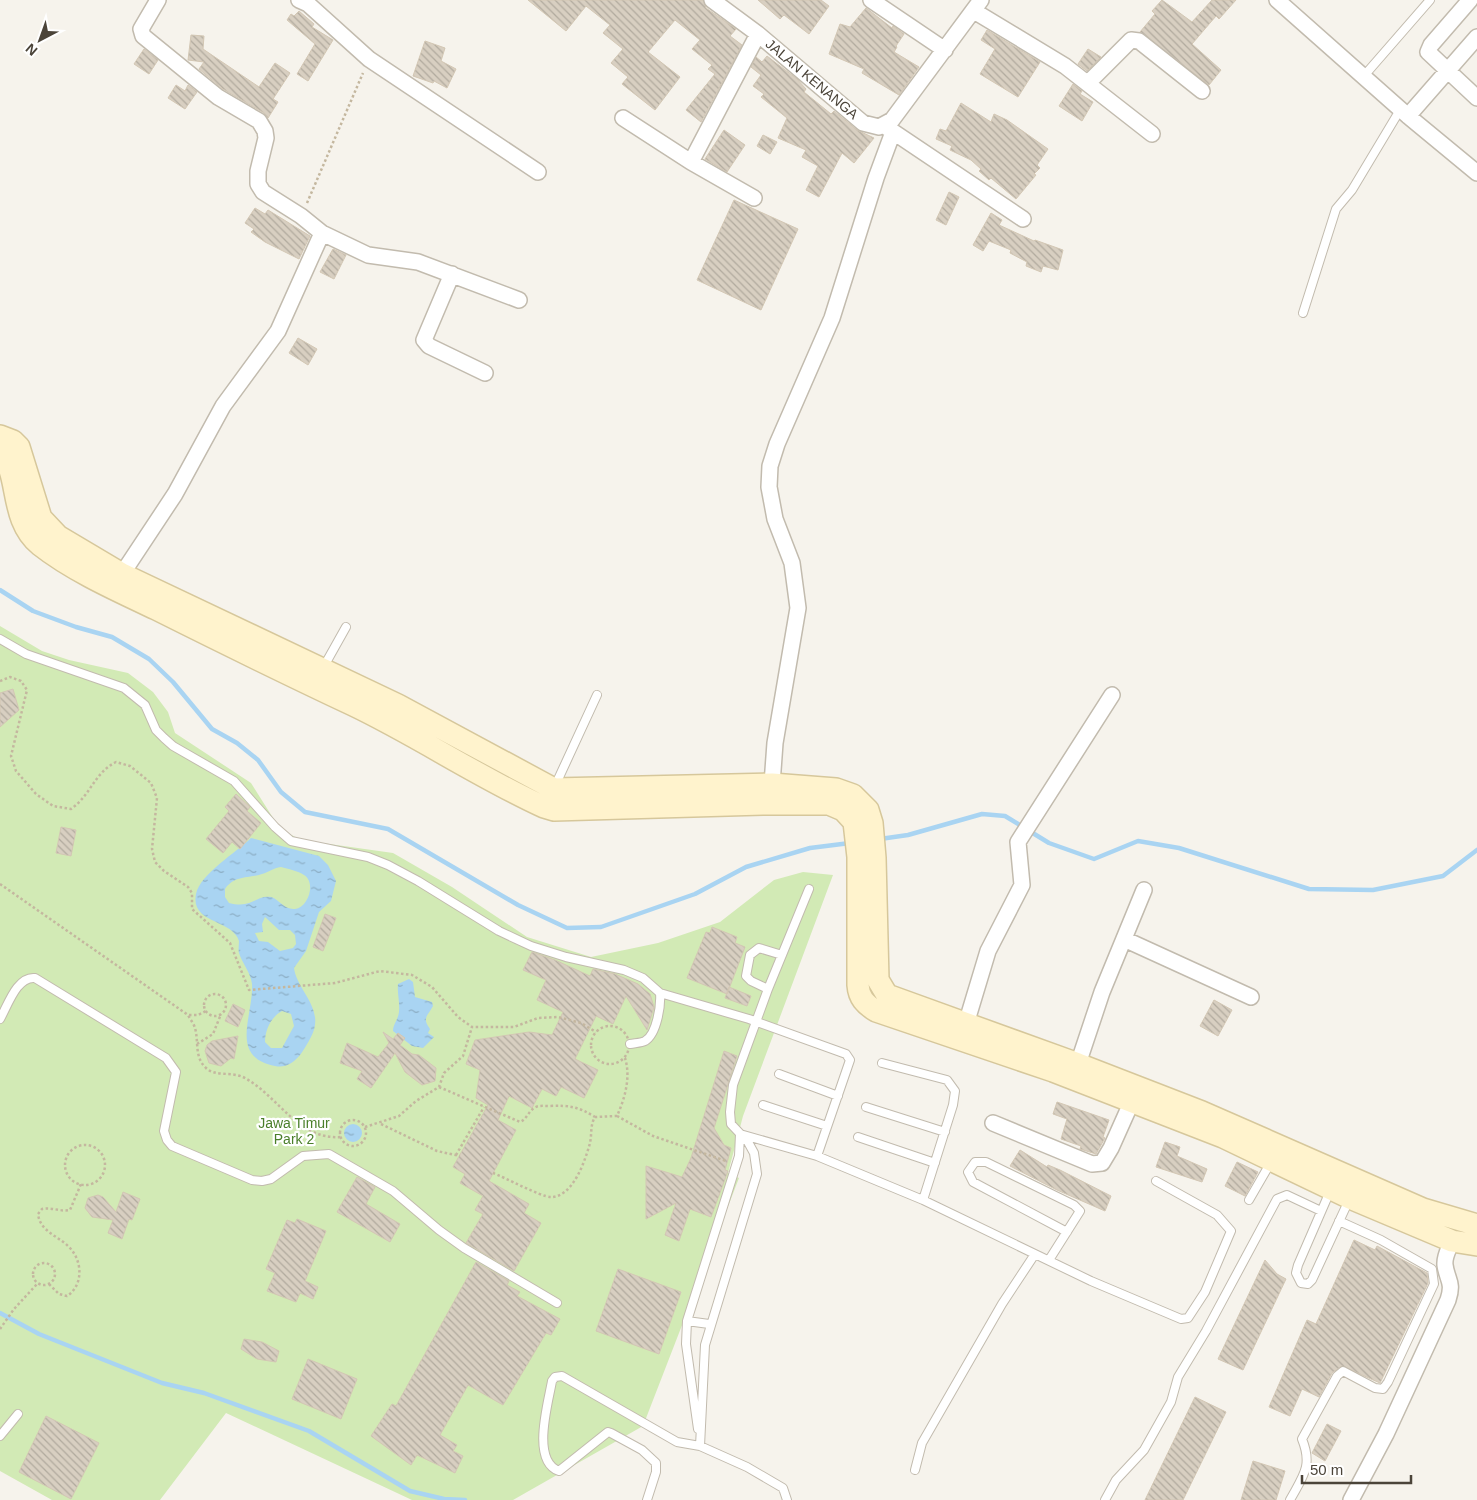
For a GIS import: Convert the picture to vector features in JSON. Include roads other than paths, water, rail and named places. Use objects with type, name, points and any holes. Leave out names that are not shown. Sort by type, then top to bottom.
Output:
[{"type":"street","points":[[158,0],[141,29],[143,36],[218,97],[262,126],[266,138],[258,171],[258,184],[267,196],[301,216],[322,232],[368,255],[418,262],[519,300]]},
{"type":"street","name":"JALAN KENANGA","points":[[712,0],[758,34],[863,123],[889,129]]},
{"type":"street","points":[[872,0],[946,50]]},
{"type":"street","points":[[1277,0],[1404,113],[1477,173]]},
{"type":"street","points":[[1470,0],[1428,50],[1446,72],[1477,98]]},
{"type":"street","points":[[306,1],[369,59],[538,172]]},
{"type":"street","points":[[772,784],[775,743],[798,608],[792,563],[775,520],[769,487],[770,466],[777,444],[832,318],[876,178],[892,120],[977,6],[1018,37],[1088,83],[1152,134]]},
{"type":"street","points":[[690,162],[758,34]]},
{"type":"street","points":[[1404,113],[1446,72],[1477,37]]},
{"type":"street","points":[[1088,83],[1131,40],[1139,41],[1202,91]]},
{"type":"street","points":[[623,118],[690,162],[754,198]]},
{"type":"street","points":[[889,129],[1023,219]]},
{"type":"street","points":[[122,574],[175,494],[223,406],[278,331],[322,232]]},
{"type":"street","points":[[452,274],[424,340],[429,346],[486,373]]},
{"type":"street","points":[[0,436],[13,441],[19,447],[36,507],[41,518],[48,528],[70,544],[356,706],[526,799],[829,804],[863,822]]},
{"type":"street","points":[[0,454],[8,468],[24,528],[42,546],[106,584],[233,637]]},
{"type":"street","points":[[265,654],[322,670],[398,705],[554,799],[772,784],[842,790],[862,801],[879,985],[887,995],[1078,1064],[1344,1185],[1452,1242],[1477,1245]]},
{"type":"street","points":[[966,1024],[988,951],[1022,885],[1023,880],[1017,850],[1026,831],[1112,695]]},
{"type":"street","points":[[867,858],[858,985],[859,994],[868,1006],[876,1011],[1053,1071],[1132,1101],[1199,1119],[1223,1137],[1272,1161],[1477,1225]]},
{"type":"street","points":[[1078,1064],[1102,992],[1144,890]]},
{"type":"street","points":[[1124,939],[1251,997]]},
{"type":"street","points":[[992,1123],[1092,1164],[1102,1162],[1111,1148],[1132,1101]]},
{"type":"street","points":[[1351,1500],[1386,1434],[1448,1300],[1452,1282],[1445,1266],[1446,1257],[1452,1242]]},
{"type":"lane","points":[[1363,77],[1430,0]]},
{"type":"lane","points":[[1303,313],[1336,209],[1352,190],[1404,113]]},
{"type":"lane","points":[[322,670],[346,627]]},
{"type":"lane","points":[[0,639],[26,654],[124,688],[145,705],[156,730],[164,738],[174,746],[234,781],[275,827],[291,841],[368,858],[388,865],[418,881],[499,931],[532,946],[566,957],[632,973],[655,986],[660,993],[661,1002],[651,1036],[644,1042],[630,1044]]},
{"type":"lane","points":[[554,799],[597,695]]},
{"type":"lane","points":[[700,1446],[705,1345],[709,1324],[757,1174],[754,1153],[731,1124],[730,1112],[733,1085],[768,989],[809,889]]},
{"type":"lane","points":[[768,989],[751,981],[746,976],[750,956],[759,948],[782,955]]},
{"type":"lane","points":[[0,1019],[22,981],[28,977],[35,978],[166,1058],[173,1066],[176,1072],[164,1131],[172,1146],[252,1180],[262,1181],[271,1179],[303,1156],[328,1154],[393,1191],[439,1230],[464,1248],[557,1303]]},
{"type":"lane","points":[[660,993],[756,1022],[846,1054],[850,1060],[817,1156]]},
{"type":"lane","points":[[882,1063],[947,1080],[955,1091],[953,1105],[923,1200]]},
{"type":"lane","points":[[779,1074],[838,1096]]},
{"type":"lane","points":[[763,1104],[827,1126]]},
{"type":"lane","points":[[866,1107],[945,1132]]},
{"type":"lane","points":[[740,1134],[817,1156],[923,1200],[1035,1254],[1182,1319],[1188,1318],[1205,1292],[1231,1231],[1217,1215],[1156,1182]]},
{"type":"lane","points":[[700,1446],[686,1344],[687,1321],[737,1164],[740,1134]]},
{"type":"lane","points":[[858,1137],[935,1163]]},
{"type":"lane","points":[[1249,1200],[1272,1161]]},
{"type":"lane","points":[[1049,1260],[1067,1232],[1080,1211],[1074,1205],[986,1162],[975,1162],[968,1172],[973,1182],[1067,1232]]},
{"type":"lane","points":[[1344,1185],[1339,1221],[1312,1280],[1308,1284],[1301,1283],[1296,1273],[1298,1265],[1321,1212],[1344,1185]]},
{"type":"lane","points":[[1105,1500],[1116,1480],[1144,1450],[1171,1402],[1178,1377],[1206,1331],[1277,1199],[1287,1195],[1321,1212]]},
{"type":"lane","points":[[1290,1500],[1308,1468],[1307,1452],[1302,1439],[1337,1376],[1343,1372],[1375,1388],[1383,1389],[1434,1284],[1432,1269],[1381,1240],[1339,1221]]},
{"type":"lane","points":[[914,1470],[922,1443],[1002,1304],[1035,1254]]},
{"type":"lane","points":[[687,1321],[709,1324]]},
{"type":"lane","points":[[647,1500],[656,1472],[656,1463],[642,1450],[611,1433],[608,1432],[567,1468],[559,1471],[548,1464],[544,1457],[544,1438],[552,1381],[555,1377],[562,1376],[677,1442],[700,1446],[747,1467],[783,1488],[788,1500]]},
{"type":"lane","points":[[0,1436],[18,1414]]},
{"type":"water","points":[[251,838],[319,856],[328,865],[336,881],[331,901],[319,912],[306,951],[294,968],[300,985],[313,1009],[315,1027],[302,1053],[293,1062],[282,1066],[275,1066],[261,1061],[252,1054],[248,1044],[247,1033],[252,984],[239,953],[239,941],[229,929],[199,911],[196,904],[196,894],[204,879]],"holes":[[[281,867],[299,872],[308,878],[310,883],[309,894],[304,904],[300,907],[295,909],[288,908],[271,897],[243,904],[229,903],[225,897],[225,889],[233,881],[257,876]],[[265,917],[279,930],[290,930],[295,935],[296,944],[293,948],[280,951],[268,942],[259,941],[255,933],[263,932],[262,924]],[[282,1011],[291,1014],[294,1026],[282,1048],[271,1048],[265,1042],[266,1033],[269,1024]]]},
{"type":"water","points":[[409,979],[413,982],[415,997],[432,1002],[433,1006],[427,1015],[426,1022],[430,1029],[428,1033],[434,1037],[423,1048],[412,1046],[393,1031],[399,1012],[398,984]]},
{"type":"water","points":[[349,1124],[357,1124],[362,1129],[360,1140],[349,1142],[344,1137],[344,1129]]},
{"type":"waterway","points":[[0,590],[33,611],[76,627],[112,637],[149,659],[173,682],[212,729],[237,743],[258,760],[281,792],[305,812],[388,829],[518,905],[567,928],[601,927],[695,894],[746,867],[810,848],[850,843]]},
{"type":"waterway","points":[[880,839],[908,835],[982,814],[1005,816],[1049,843],[1094,859],[1138,841],[1179,848],[1309,889],[1373,890],[1443,876],[1477,850]]},
{"type":"waterway","points":[[0,1313],[39,1334],[162,1383],[204,1393],[309,1431],[410,1491],[444,1499],[465,1500]]},
{"type":"park label","name":"Jawa Timur Park 2","points":[[294,1132]]}]
